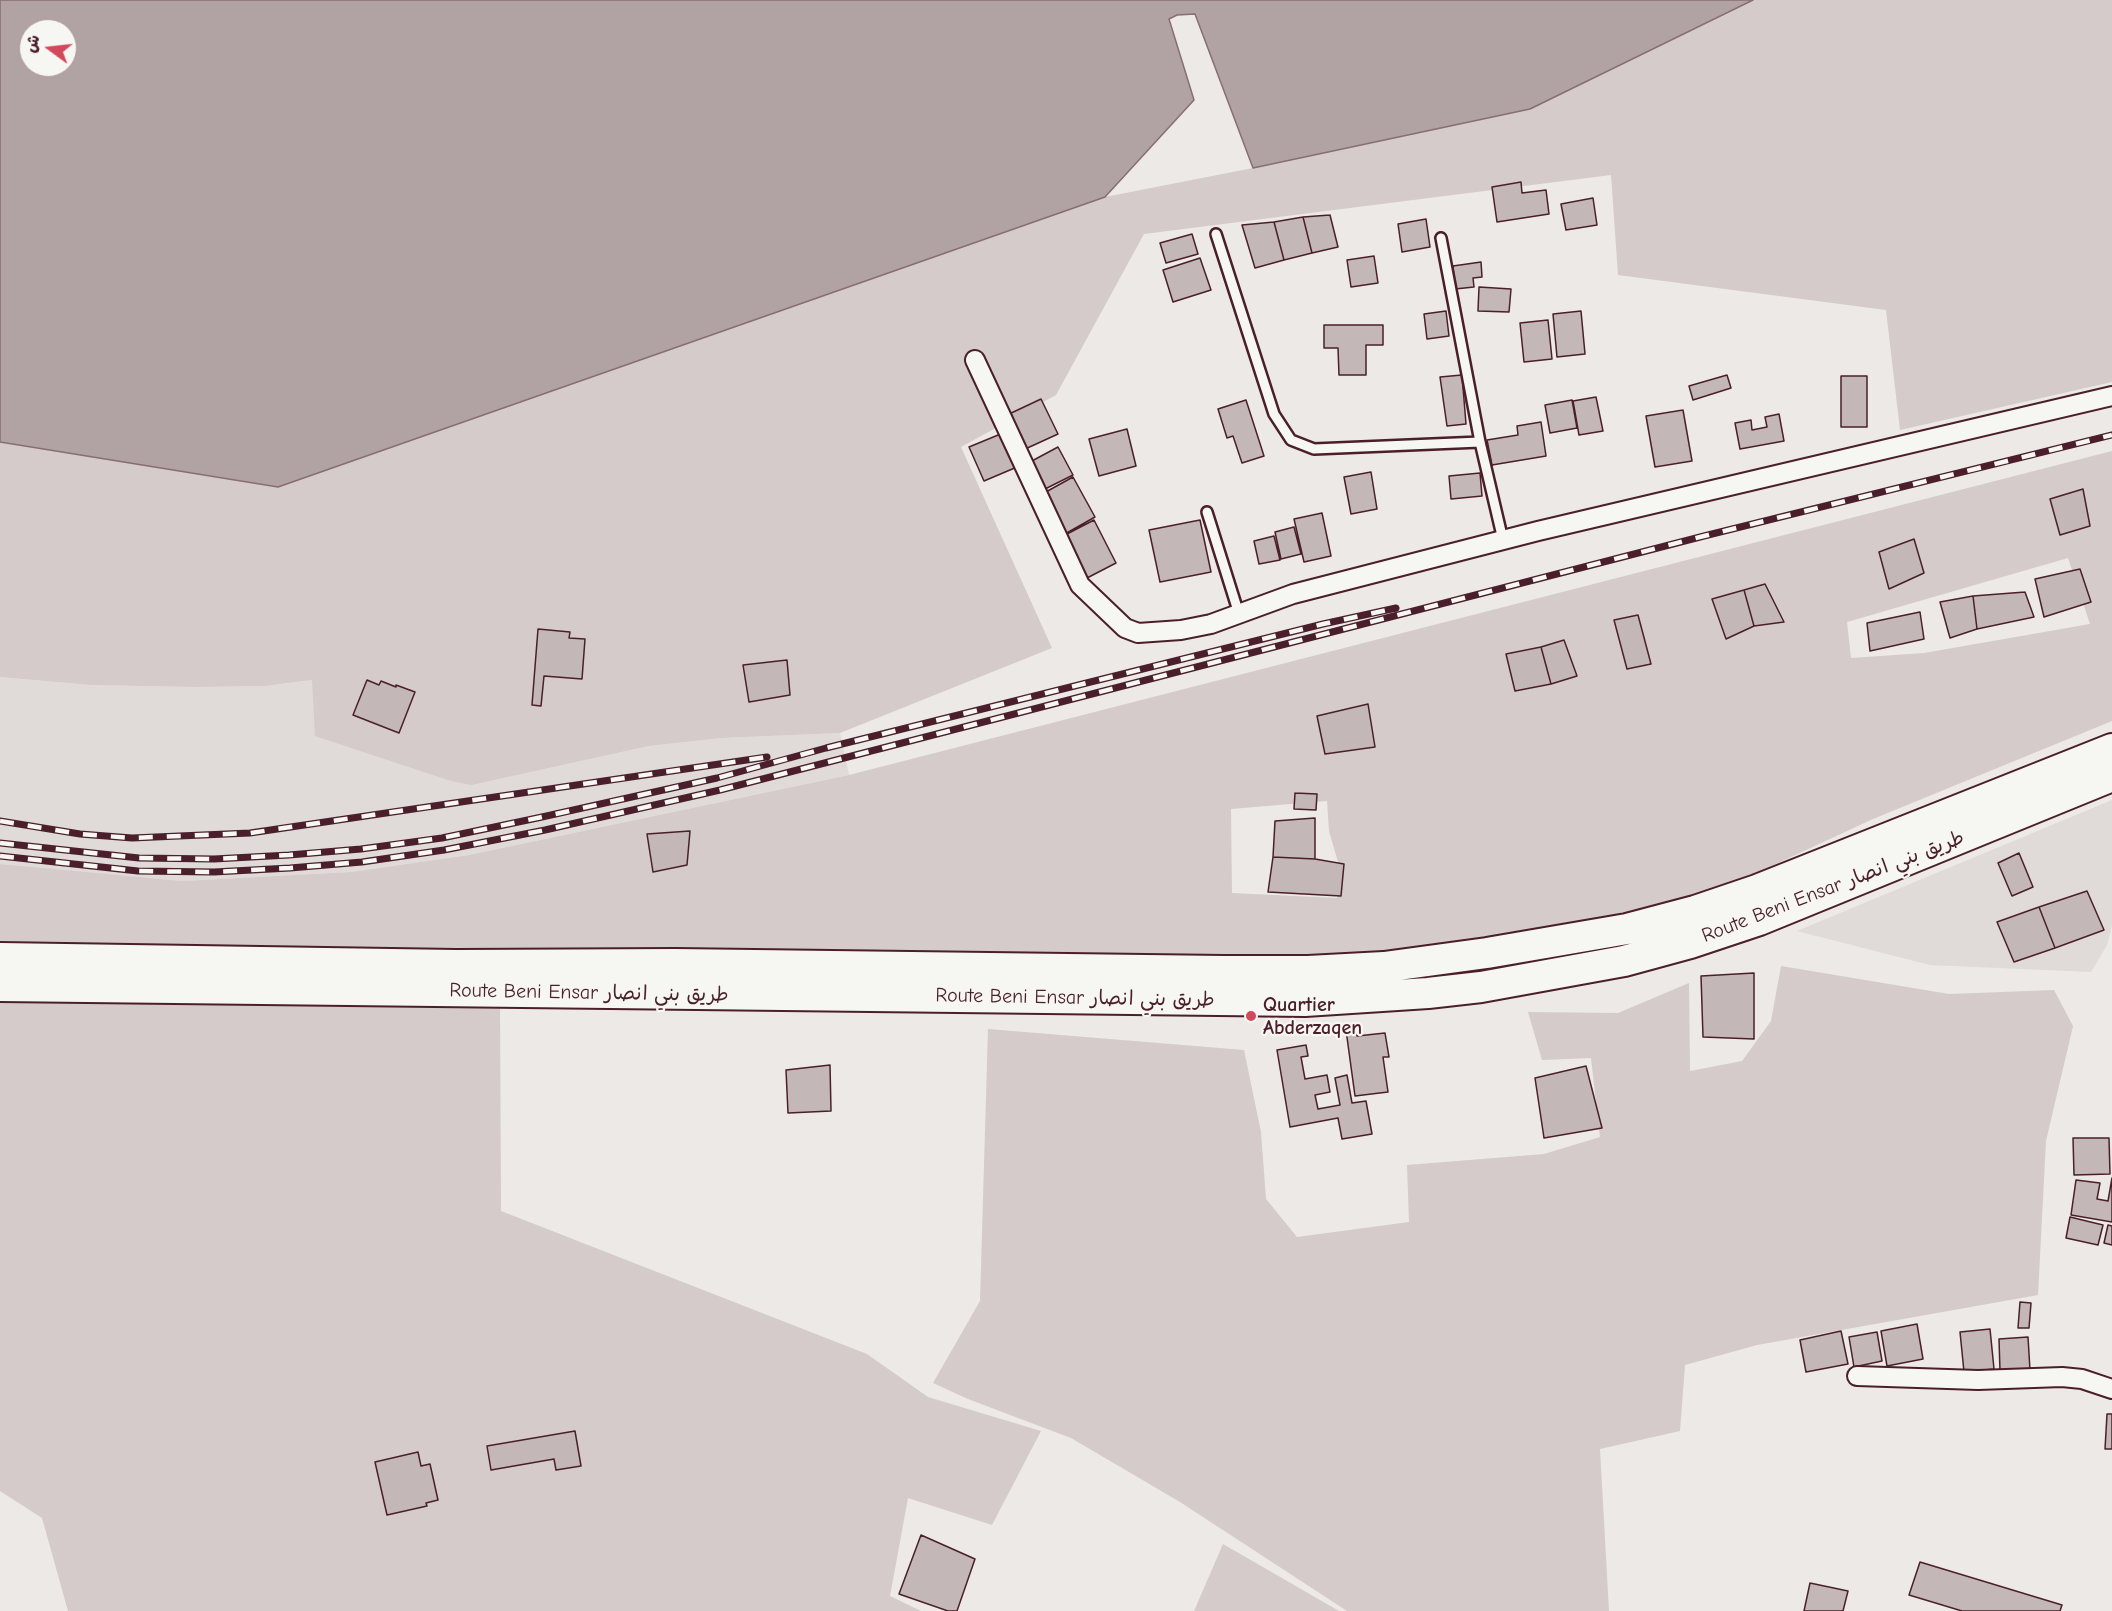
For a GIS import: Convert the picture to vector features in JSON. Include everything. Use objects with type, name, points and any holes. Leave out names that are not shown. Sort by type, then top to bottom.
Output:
[{"type":"highway","name":"Route Beni Ensar طريق بني انصار","points":[[0,958],[456,965],[676,964],[1224,971],[1384,968],[1627,929],[1695,911],[1757,890],[2112,749]]},
{"type":"highway","name":"Route Beni Ensar طريق بني انصار","points":[[0,986],[1305,1001],[1428,993],[1480,987],[1624,961],[1690,943],[1759,920],[2112,776]]},
{"type":"street","points":[[975,360],[1080,585],[1125,628],[1138,633],[1211,624],[1293,594],[1503,540],[2112,396]]},
{"type":"street","points":[[1857,1376],[1978,1380],[2062,1377],[2082,1379],[2112,1389]]},
{"type":"lane","points":[[1216,234],[1274,414],[1291,440],[1314,449],[1480,442]]},
{"type":"lane","points":[[1441,238],[1480,442],[1503,540]]},
{"type":"lane","points":[[1207,512],[1239,614]]},
{"type":"shaded area","points":[[0,0],[1753,0],[1530,109],[1253,168],[1195,14],[1177,15],[1169,19],[1194,100],[1105,197],[278,487],[0,442]]},
{"type":"shaded area","points":[[1753,0],[2112,0],[2112,382],[1900,430],[1886,310],[1618,275],[1611,175],[1144,234],[1056,395],[961,447],[1052,648],[840,733],[722,738],[649,746],[472,785],[451,781],[315,736],[312,680],[265,686],[195,687],[90,685],[0,677],[0,442],[278,487],[1105,197],[1530,109]]},
{"type":"shaded area","points":[[2112,451],[2112,721],[1873,819],[1694,902],[1530,940],[1346,960],[0,953],[0,864],[182,881],[351,872],[469,855],[849,775]],"holes":[[[2068,558],[2090,624],[1924,653],[1851,658],[1847,622]],[[1327,801],[1329,831],[1340,869],[1337,898],[1232,893],[1231,809]]]},
{"type":"shaded area","points":[[0,677],[90,685],[195,687],[265,686],[312,680],[472,785],[649,746],[722,738],[840,733],[849,775],[469,855],[351,872],[182,881],[0,864]]},
{"type":"shaded area","points":[[2112,800],[2112,925],[2107,945],[2091,972],[1930,965],[1797,931]]},
{"type":"shaded area","points":[[1781,966],[1949,994],[2054,990],[2073,1026],[2046,1141],[2038,1295],[1757,1345],[1685,1365],[1680,1431],[1600,1449],[1609,1611],[1347,1611],[1180,1502],[1071,1438],[968,1399],[933,1383],[980,1301],[988,1029],[1244,1050],[1261,1132],[1266,1199],[1297,1237],[1409,1222],[1407,1165],[1544,1154],[1600,1137],[1591,1058],[1542,1060],[1528,1012],[1618,1013],[1689,983],[1690,1071],[1742,1061],[1771,1021]]},
{"type":"shaded area","points":[[0,1000],[500,1003],[501,1211],[867,1354],[928,1397],[1041,1431],[992,1525],[908,1498],[890,1596],[921,1611],[68,1611],[42,1518],[0,1491]]},
{"type":"shaded area","points":[[1223,1544],[1339,1611],[1194,1611]]},
{"type":"building","points":[[1521,182],[1522,193],[1546,190],[1549,214],[1497,222],[1492,187]]},
{"type":"building","points":[[1593,198],[1597,225],[1566,230],[1561,204]]},
{"type":"building","points":[[1330,215],[1338,247],[1312,253],[1303,217]]},
{"type":"building","points":[[1303,217],[1312,253],[1284,260],[1274,222]]},
{"type":"building","points":[[1426,219],[1430,247],[1402,252],[1398,224]]},
{"type":"building","points":[[1274,222],[1284,260],[1255,268],[1242,225]]},
{"type":"building","points":[[1192,234],[1198,254],[1166,263],[1160,243]]},
{"type":"building","points":[[1374,256],[1378,283],[1351,287],[1347,260]]},
{"type":"building","points":[[1200,258],[1211,290],[1173,302],[1163,270]]},
{"type":"building","points":[[1481,262],[1482,277],[1473,278],[1474,287],[1455,289],[1453,266]]},
{"type":"building","points":[[1479,287],[1511,289],[1509,312],[1478,311]]},
{"type":"building","points":[[1446,311],[1449,336],[1427,339],[1424,314]]},
{"type":"building","points":[[1581,311],[1585,354],[1557,357],[1553,314]]},
{"type":"building","points":[[1548,320],[1552,359],[1524,362],[1520,323]]},
{"type":"building","points":[[1324,325],[1383,325],[1383,345],[1366,345],[1366,375],[1339,375],[1338,348],[1324,348]]},
{"type":"building","points":[[1462,375],[1466,424],[1447,426],[1440,377]]},
{"type":"building","points":[[1727,375],[1731,388],[1693,400],[1689,386]]},
{"type":"building","points":[[1841,376],[1867,376],[1867,427],[1841,427]]},
{"type":"building","points":[[1596,397],[1603,431],[1579,435],[1573,401]]},
{"type":"building","points":[[1041,399],[1058,434],[1023,450],[1007,415]]},
{"type":"building","points":[[1246,400],[1264,456],[1242,463],[1233,436],[1227,438],[1218,409]]},
{"type":"building","points":[[1572,400],[1577,428],[1550,433],[1545,405]]},
{"type":"building","points":[[1683,410],[1692,461],[1655,467],[1646,416]]},
{"type":"building","points":[[1779,414],[1784,441],[1740,449],[1735,423],[1751,420],[1752,430],[1767,427],[1765,417]]},
{"type":"building","points":[[1541,422],[1546,456],[1492,465],[1487,440],[1518,435],[1517,426]]},
{"type":"building","points":[[1127,429],[1136,466],[1099,476],[1089,439]]},
{"type":"building","points":[[1003,433],[1017,467],[984,481],[969,447]]},
{"type":"building","points":[[1058,447],[1073,475],[1045,489],[1030,462]]},
{"type":"building","points":[[1371,472],[1377,509],[1351,514],[1344,477]]},
{"type":"building","points":[[1480,473],[1482,496],[1451,499],[1449,476]]},
{"type":"building","points":[[1073,477],[1095,517],[1065,534],[1044,493]]},
{"type":"building","points":[[2083,489],[2090,526],[2060,535],[2050,499]]},
{"type":"building","points":[[1322,513],[1331,556],[1304,562],[1294,519]]},
{"type":"building","points":[[1094,520],[1116,563],[1087,578],[1065,535]]},
{"type":"building","points":[[1200,520],[1211,572],[1160,582],[1149,530]]},
{"type":"building","points":[[1294,527],[1301,554],[1281,559],[1275,532]]},
{"type":"building","points":[[1274,536],[1280,560],[1259,564],[1254,541]]},
{"type":"building","points":[[1914,539],[1924,573],[1889,589],[1879,552]]},
{"type":"building","points":[[2080,569],[2091,602],[2044,617],[2035,579]]},
{"type":"building","points":[[1765,584],[1784,622],[1754,626],[1744,590]]},
{"type":"building","points":[[1744,590],[1754,626],[1726,639],[1712,599]]},
{"type":"building","points":[[2025,592],[2034,617],[1977,629],[1973,596]]},
{"type":"building","points":[[1973,596],[1977,629],[1950,638],[1940,602]]},
{"type":"building","points":[[1920,612],[1924,639],[1870,651],[1867,623]]},
{"type":"building","points":[[1638,615],[1651,664],[1627,669],[1614,620]]},
{"type":"building","points":[[538,629],[570,632],[569,638],[585,639],[582,679],[544,676],[541,706],[532,705]]},
{"type":"building","points":[[1564,640],[1577,676],[1551,684],[1541,647]]},
{"type":"building","points":[[1541,647],[1551,684],[1515,691],[1506,654]]},
{"type":"building","points":[[787,660],[790,695],[749,702],[743,665]]},
{"type":"building","points":[[367,680],[379,685],[381,681],[415,692],[399,733],[353,715]]},
{"type":"building","points":[[1368,704],[1375,747],[1325,754],[1317,716]]},
{"type":"building","points":[[1295,793],[1317,794],[1316,810],[1294,809]]},
{"type":"building","points":[[1315,818],[1315,859],[1273,857],[1275,821]]},
{"type":"building","points":[[690,831],[687,865],[653,872],[647,834]]},
{"type":"building","points":[[2019,853],[2033,887],[2012,896],[1998,863]]},
{"type":"building","points":[[1273,857],[1315,859],[1344,864],[1341,896],[1268,892]]},
{"type":"building","points":[[2087,891],[2104,930],[2055,948],[2039,907]]},
{"type":"building","points":[[2039,907],[2055,948],[2014,962],[1997,922]]},
{"type":"building","points":[[1754,973],[1754,1039],[1703,1037],[1701,976]]},
{"type":"building","points":[[1356,1028],[1357,1036],[1385,1033],[1389,1057],[1383,1057],[1388,1092],[1355,1096],[1346,1030]]},
{"type":"building","points":[[1306,1045],[1308,1056],[1301,1057],[1305,1079],[1327,1075],[1330,1092],[1315,1095],[1318,1109],[1340,1105],[1335,1078],[1347,1075],[1352,1103],[1366,1101],[1372,1134],[1342,1139],[1338,1118],[1290,1127],[1277,1050]]},
{"type":"building","points":[[830,1065],[831,1111],[788,1113],[786,1070]]},
{"type":"building","points":[[1586,1066],[1602,1128],[1544,1138],[1535,1078]]},
{"type":"building","points":[[2073,1138],[2109,1138],[2110,1174],[2074,1175]]},
{"type":"building","points":[[2112,1178],[2112,1222],[2071,1215],[2076,1180],[2100,1183],[2097,1199],[2108,1201]]},
{"type":"building","points":[[2070,1217],[2103,1225],[2098,1245],[2066,1238]]},
{"type":"building","points":[[2108,1225],[2112,1226],[2112,1245],[2104,1243]]},
{"type":"building","points":[[2020,1302],[2031,1303],[2029,1328],[2018,1328]]},
{"type":"building","points":[[1917,1324],[1923,1359],[1887,1366],[1881,1331]]},
{"type":"building","points":[[1990,1329],[1994,1369],[1964,1372],[1960,1332]]},
{"type":"building","points":[[1841,1331],[1848,1364],[1806,1372],[1800,1340]]},
{"type":"building","points":[[1877,1332],[1882,1361],[1854,1367],[1849,1337]]},
{"type":"building","points":[[2028,1337],[2030,1370],[2000,1371],[1999,1339]]},
{"type":"building","points":[[2107,1414],[2112,1414],[2112,1449],[2105,1449]]},
{"type":"building","points":[[575,1431],[581,1466],[556,1470],[554,1459],[491,1470],[487,1446]]},
{"type":"building","points":[[418,1452],[421,1466],[430,1464],[438,1500],[426,1503],[427,1506],[387,1515],[375,1462]]},
{"type":"building","points":[[921,1535],[975,1559],[957,1611],[948,1611],[899,1594]]},
{"type":"building","points":[[1920,1562],[2062,1605],[2060,1611],[1962,1611],[1909,1595]]},
{"type":"building","points":[[1810,1583],[1848,1591],[1843,1611],[1804,1611]]},
{"type":"railway","points":[[0,856],[138,871],[214,872],[362,862],[444,850],[545,830],[720,790],[1704,536],[2112,435]]},
{"type":"railway","points":[[0,843],[139,858],[214,859],[361,849],[442,838],[717,778],[826,748],[1323,624],[1396,608]]},
{"type":"railway","points":[[0,821],[80,834],[132,838],[250,833],[767,757]]},
{"type":"place","name":"Quartier Abderzaqen","points":[[1251,1016]]}]
